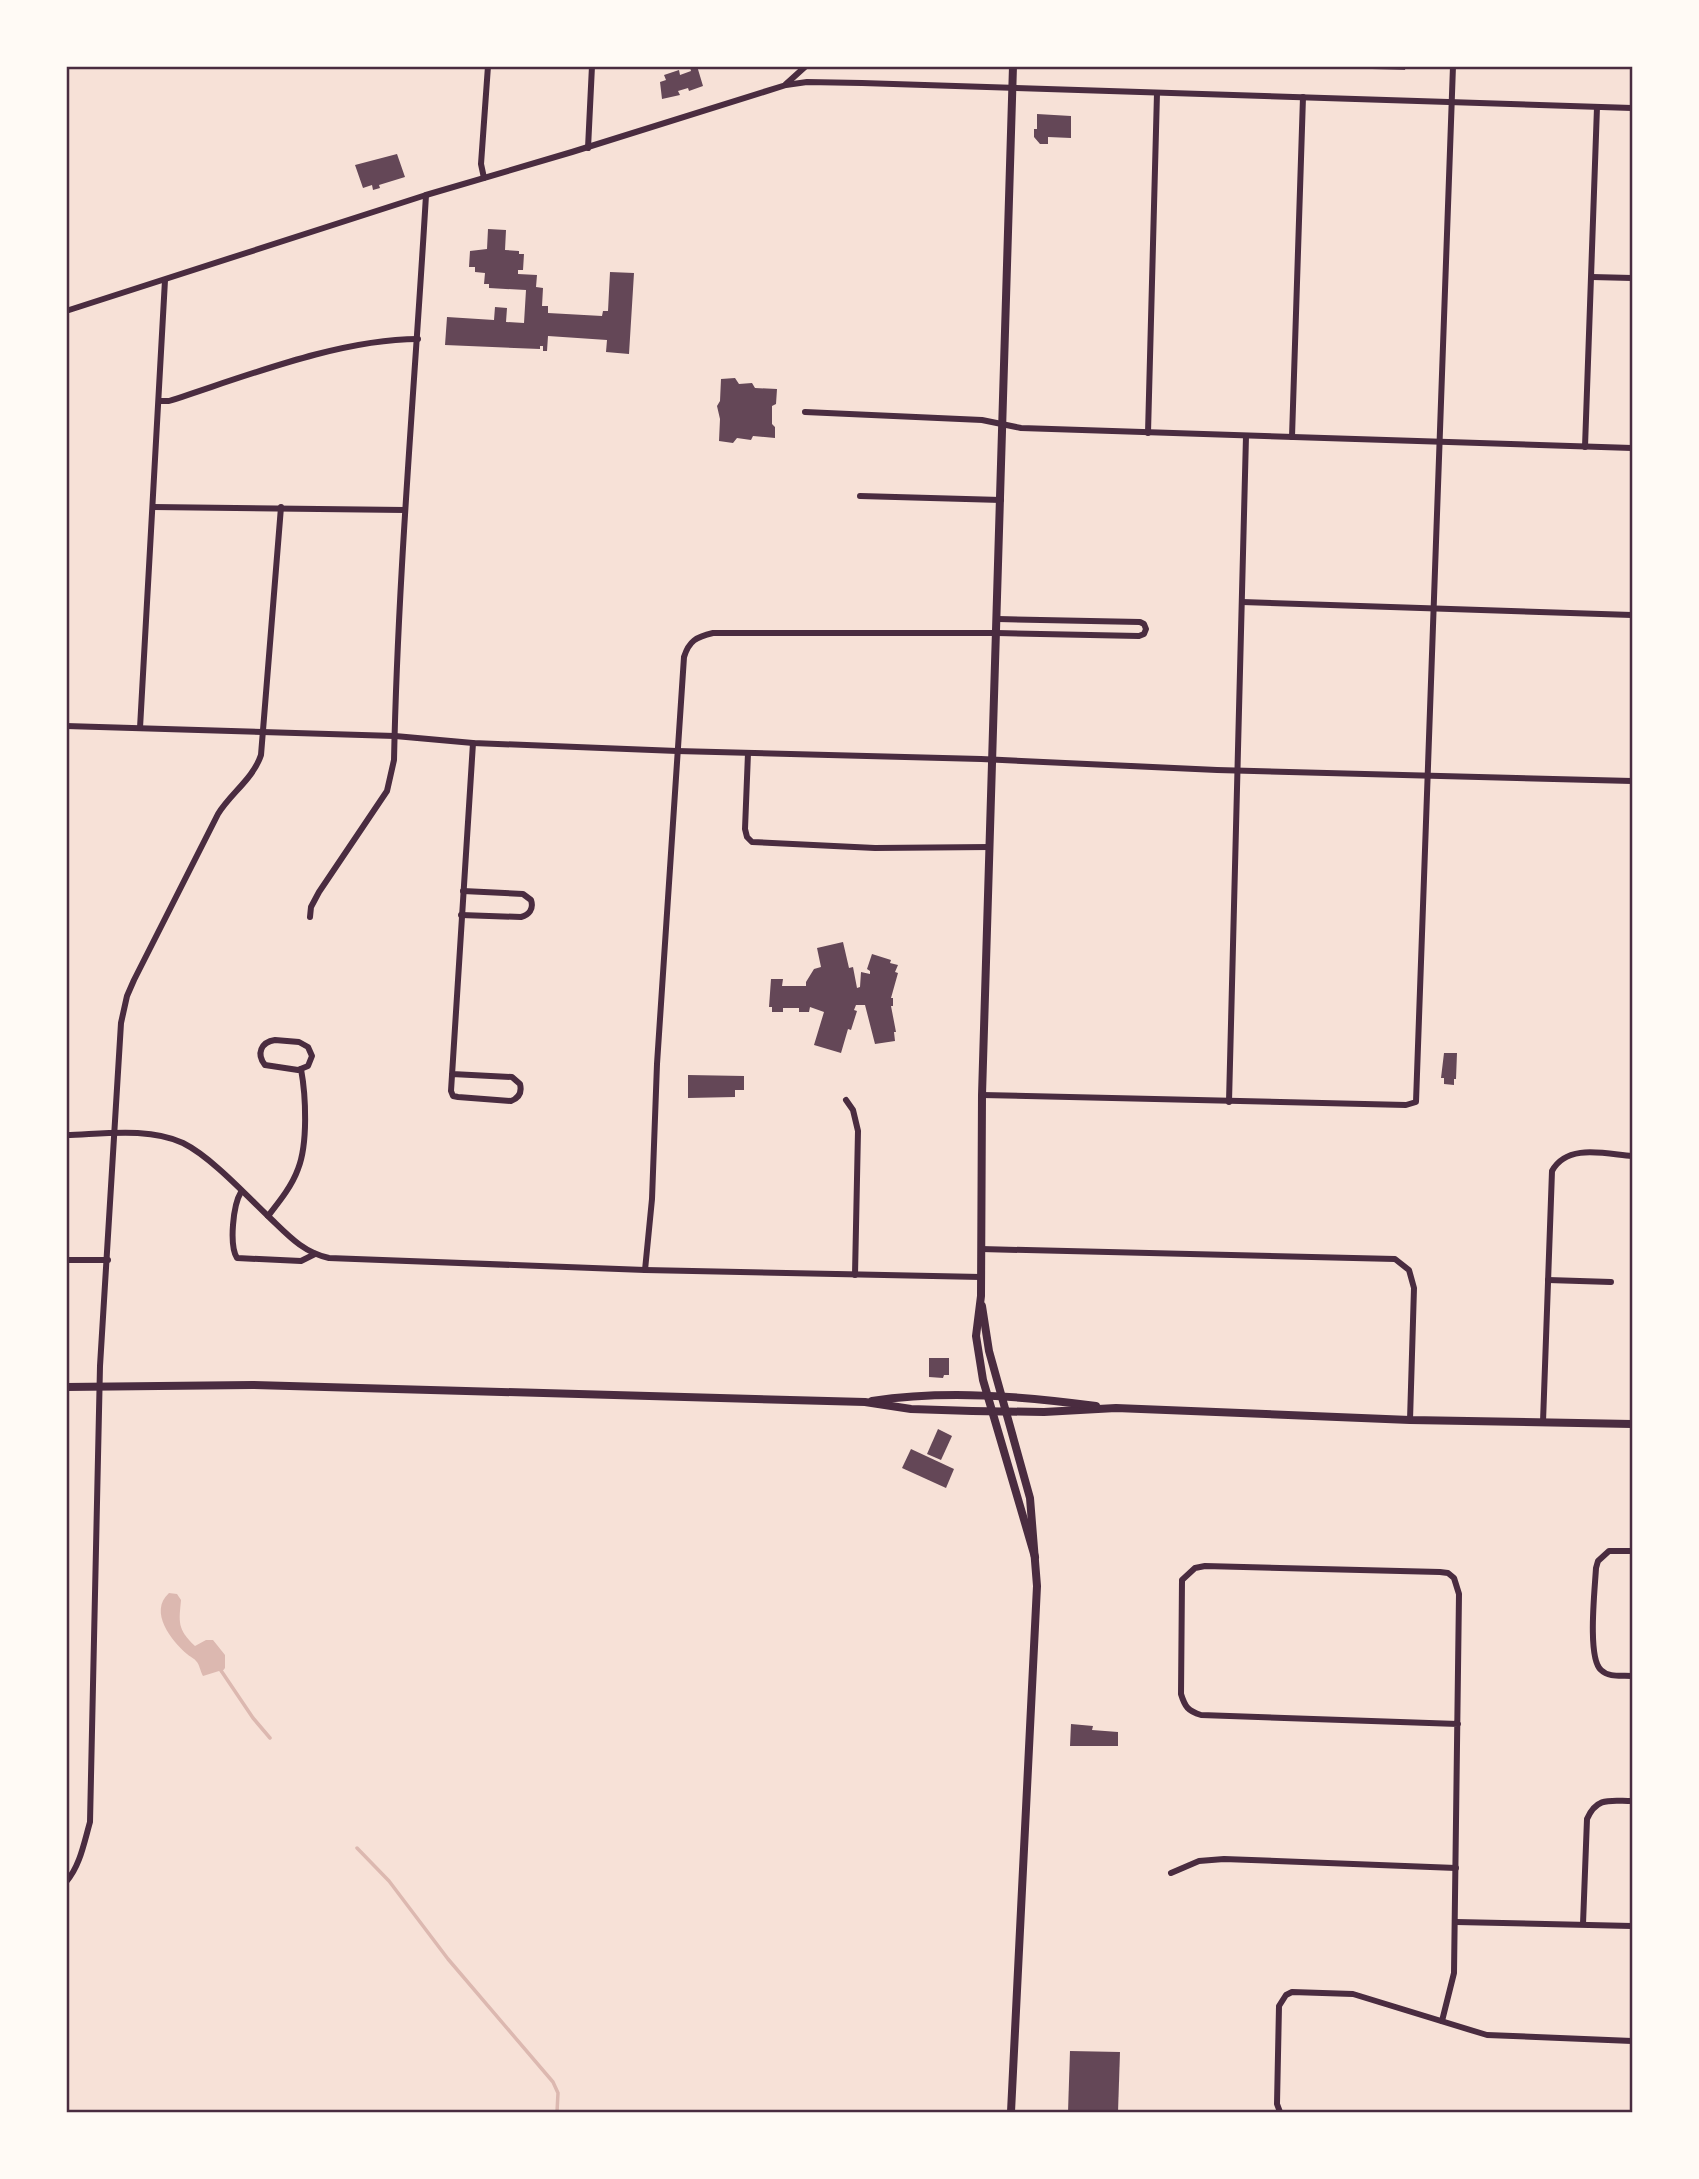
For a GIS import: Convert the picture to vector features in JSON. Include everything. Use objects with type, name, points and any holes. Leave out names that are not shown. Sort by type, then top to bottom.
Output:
[{"type":"street","points":[[484,178],[481,164],[488,66]]},
{"type":"street","points":[[588,148],[592,66]]},
{"type":"street","points":[[786,85],[806,66]]},
{"type":"street","points":[[1013,66],[982,1094],[981,1296],[977,1350],[992,1412],[1035,1557]]},
{"type":"street","points":[[982,1094],[1229,1102],[1406,1105],[1416,1102],[1453,66]]},
{"type":"street","points":[[66,311],[426,195],[588,148],[786,85],[807,82],[1633,108]]},
{"type":"street","points":[[1148,433],[1157,93]]},
{"type":"street","points":[[1292,437],[1303,97]]},
{"type":"street","points":[[1585,447],[1597,107]]},
{"type":"street","points":[[310,917],[311,907],[319,892],[387,791],[394,760],[405,510],[426,195]]},
{"type":"street","points":[[1592,277],[1633,278]]},
{"type":"street","points":[[140,729],[165,280]]},
{"type":"street","points":[[159,401],[169,401],[314,356],[379,341],[418,340]]},
{"type":"street","points":[[806,412],[982,420],[1021,428],[1633,449]]},
{"type":"street","points":[[1229,1102],[1246,436]]},
{"type":"street","points":[[860,496],[1001,500]]},
{"type":"street","points":[[153,507],[405,510]]},
{"type":"street","points":[[66,1882],[73,1875],[90,1822],[100,1386],[120,1042],[127,996],[218,814],[258,764],[264,732],[281,508]]},
{"type":"street","points":[[1242,603],[1633,615]]},
{"type":"street","points":[[645,1270],[652,1199],[657,1064],[677,751],[684,657],[688,645],[699,636],[713,633],[1139,635],[1144,634],[1146,629],[1140,622],[998,619]]},
{"type":"street","points":[[66,726],[395,736],[473,743],[677,751],[1633,781]]},
{"type":"street","points":[[452,1074],[512,1077],[518,1081],[521,1090],[518,1097],[511,1101],[458,1097],[453,1096],[451,1091],[461,915],[473,743]]},
{"type":"street","points":[[748,753],[745,829],[752,842],[875,848],[990,847]]},
{"type":"street","points":[[461,915],[521,918],[528,914],[532,907],[529,898],[523,894],[463,891]]},
{"type":"street","points":[[275,1040],[304,1043],[312,1056],[308,1066],[301,1069],[265,1065],[260,1057],[263,1045],[275,1040]]},
{"type":"street","points":[[268,1216],[295,1177],[301,1159],[304,1137],[301,1069]]},
{"type":"street","points":[[845,1100],[853,1110],[858,1131],[855,1275]]},
{"type":"street","points":[[66,1135],[154,1135],[181,1143],[197,1152],[295,1242],[315,1254],[337,1259],[645,1270],[981,1277]]},
{"type":"street","points":[[1543,1422],[1549,1181],[1560,1158],[1573,1153],[1633,1156]]},
{"type":"street","points":[[241,1192],[235,1206],[233,1250],[237,1258],[300,1261],[315,1254]]},
{"type":"street","points":[[981,1249],[1395,1259],[1409,1270],[1414,1288],[1410,1420]]},
{"type":"street","points":[[66,1261],[108,1260]]},
{"type":"street","points":[[1548,1280],[1611,1282]]},
{"type":"street","points":[[981,1296],[989,1350],[1031,1498],[1038,1610],[1011,2112]]},
{"type":"street","points":[[66,1387],[252,1385],[864,1402],[911,1409],[992,1412],[1116,1408],[1410,1420],[1633,1424]]},
{"type":"street","points":[[864,1402],[909,1395],[988,1396],[1045,1399],[1116,1408]]},
{"type":"street","points":[[1633,1551],[1608,1551],[1596,1568],[1595,1661],[1604,1673],[1633,1676]]},
{"type":"street","points":[[1442,2021],[1453,1986],[1456,1922],[1457,1868],[1459,1594],[1454,1578],[1448,1573],[1440,1572],[1205,1566],[1195,1568],[1182,1580],[1181,1694],[1185,1706],[1191,1712],[1201,1716],[1458,1724]]},
{"type":"street","points":[[1583,1924],[1587,1819],[1592,1808],[1600,1802],[1633,1801]]},
{"type":"street","points":[[1171,1873],[1211,1859],[1457,1868]]},
{"type":"street","points":[[1456,1922],[1633,1926]]},
{"type":"street","points":[[1280,2112],[1276,2104],[1279,2006],[1286,1994],[1298,1991],[1353,1993],[1487,2035],[1633,2041]]},
{"type":"shaded area","points":[[169,1593],[177,1594],[181,1600],[181,1625],[189,1640],[195,1646],[206,1640],[213,1640],[225,1655],[225,1668],[221,1673],[219,1671],[203,1676],[194,1659],[169,1634],[161,1609]]},
{"type":"building","points":[[697,66],[703,86],[689,91],[688,88],[678,91],[680,95],[662,99],[660,82],[666,80],[664,75],[679,70],[680,75],[691,71],[690,67]]},
{"type":"building","points":[[1372,66],[1406,66],[1405,70],[1372,69]]},
{"type":"building","points":[[1037,114],[1071,116],[1071,138],[1048,137],[1048,144],[1040,144],[1034,137]]},
{"type":"building","points":[[397,154],[405,177],[379,185],[380,188],[373,190],[372,185],[363,188],[355,165]]},
{"type":"building","points":[[488,229],[506,230],[505,250],[524,254],[523,270],[518,270],[518,274],[537,275],[536,287],[543,288],[542,306],[548,306],[548,313],[602,316],[603,311],[608,311],[610,272],[634,273],[629,354],[606,352],[607,340],[548,336],[547,351],[543,351],[543,346],[540,346],[540,349],[445,345],[447,317],[494,320],[495,307],[507,308],[506,322],[524,323],[526,290],[489,288],[489,284],[484,284],[485,273],[475,272],[475,267],[469,267],[470,251],[487,249]]},
{"type":"building","points":[[735,378],[739,384],[752,383],[755,388],[777,389],[776,404],[772,406],[775,438],[753,436],[751,440],[737,438],[733,443],[719,441],[720,419],[717,406],[720,401],[721,379]]},
{"type":"building","points":[[843,942],[849,968],[853,967],[857,988],[860,987],[861,972],[870,974],[867,969],[872,954],[898,965],[891,998],[895,1041],[875,1044],[865,1005],[856,1005],[854,1010],[857,1011],[841,1053],[814,1045],[824,1012],[810,1007],[809,1012],[799,1012],[799,1008],[783,1008],[783,1012],[772,1012],[772,1007],[769,1007],[771,979],[783,979],[782,986],[806,986],[814,969],[821,967],[817,948]]},
{"type":"building","points":[[1444,1053],[1457,1053],[1454,1085],[1444,1084],[1444,1078],[1441,1078]]},
{"type":"building","points":[[688,1075],[744,1076],[744,1090],[735,1090],[735,1097],[688,1098]]},
{"type":"building","points":[[929,1358],[949,1358],[949,1375],[944,1375],[943,1378],[929,1377]]},
{"type":"building","points":[[938,1429],[952,1436],[941,1460],[927,1454]]},
{"type":"building","points":[[911,1449],[954,1469],[946,1488],[902,1468]]},
{"type":"building","points":[[1071,1724],[1093,1726],[1092,1730],[1118,1732],[1118,1746],[1070,1746]]},
{"type":"building","points":[[1070,2051],[1120,2052],[1118,2112],[1068,2112]]},
{"type":"waterway","points":[[222,1672],[270,1738]]},
{"type":"waterway","points":[[357,1848],[389,1881],[448,1959],[553,2082],[558,2093],[557,2112]]}]
